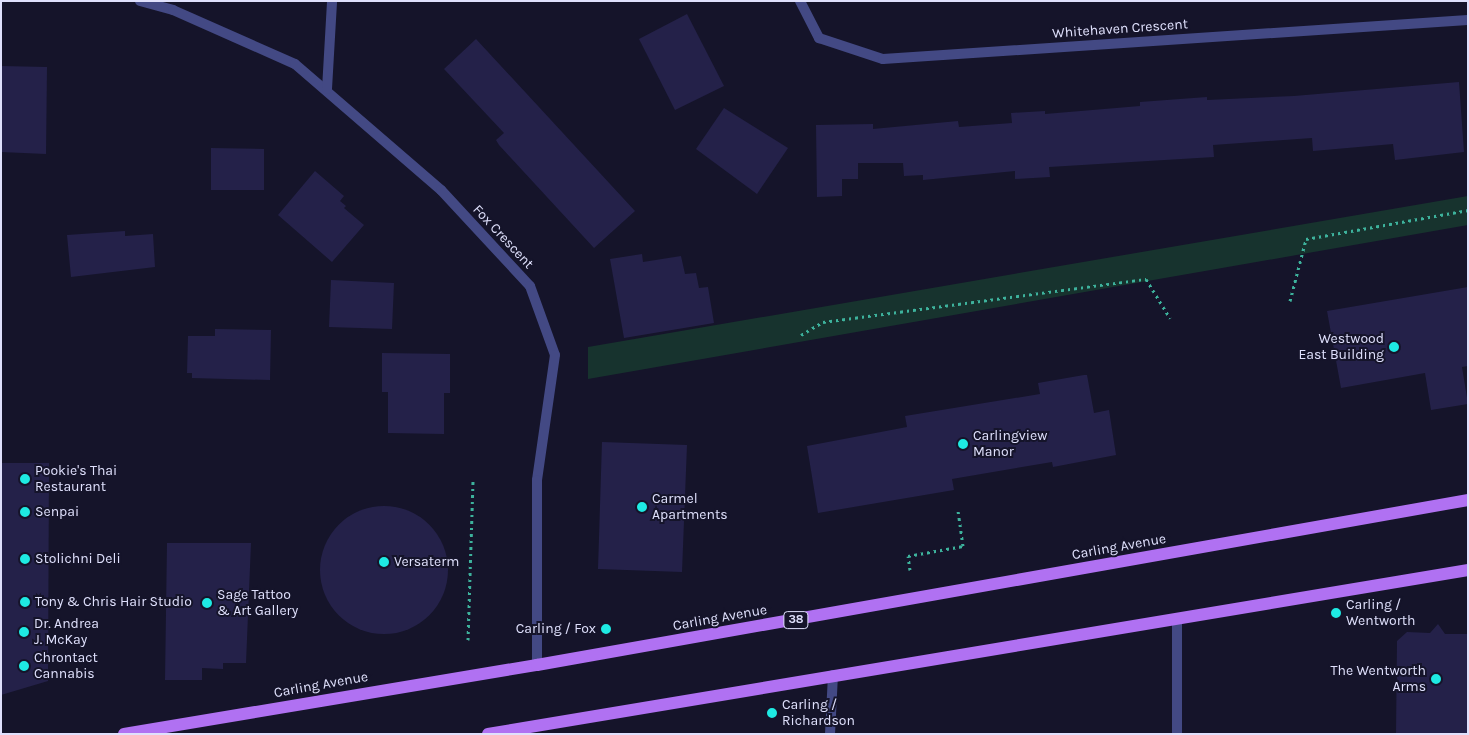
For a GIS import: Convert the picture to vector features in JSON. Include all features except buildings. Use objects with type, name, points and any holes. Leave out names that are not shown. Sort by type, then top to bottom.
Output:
[{"type":"main road","name":"Carling Avenue","points":[[124,734],[537,665],[1468,500]]},
{"type":"main road","points":[[488,734],[1468,570]]},
{"type":"street","name":"Fox Crescent","points":[[140,1],[173,10],[295,64],[327,88],[441,190],[530,286],[555,355],[537,480],[537,665]]},
{"type":"street","points":[[327,88],[332,1]]},
{"type":"street","name":"Whitehaven Crescent","points":[[800,1],[819,38],[883,59],[1468,20]]},
{"type":"street","points":[[1177,618],[1177,734]]},
{"type":"street","points":[[830,734],[833,675]]},
{"type":"path","points":[[1290,301],[1306,238],[1468,210]]},
{"type":"path","points":[[801,335],[823,322],[1146,279],[1170,318]]},
{"type":"path","points":[[468,640],[473,479]]},
{"type":"path","points":[[910,570],[908,556],[963,546],[958,511]]},
{"type":"green space","points":[[1468,196],[1468,225],[588,379],[588,347]]},
{"type":"place","name":"Westwood East Building","points":[[1394,347]]},
{"type":"place","name":"Carlingview Manor","points":[[963,444]]},
{"type":"place","name":"Pookie's Thai Restaurant","points":[[25,479]]},
{"type":"place","name":"Carmel Apartments","points":[[642,507]]},
{"type":"place","name":"Senpai","points":[[25,512]]},
{"type":"place","name":"Stolichni Deli","points":[[25,559]]},
{"type":"place","name":"Versaterm","points":[[384,562]]},
{"type":"place","name":"Tony & Chris Hair Studio","points":[[25,602]]},
{"type":"place","name":"Sage Tattoo & Art Gallery","points":[[207,603]]},
{"type":"place","name":"Carling / Wentworth","points":[[1336,613]]},
{"type":"place","name":"Carling / Fox","points":[[606,629]]},
{"type":"place","name":"Dr. Andrea J. McKay","points":[[24,632]]},
{"type":"place","name":"Chrontact Cannabis","points":[[24,666]]},
{"type":"place","name":"The Wentworth Arms","points":[[1436,679]]},
{"type":"place","name":"Carling / Richardson","points":[[772,713]]}]
